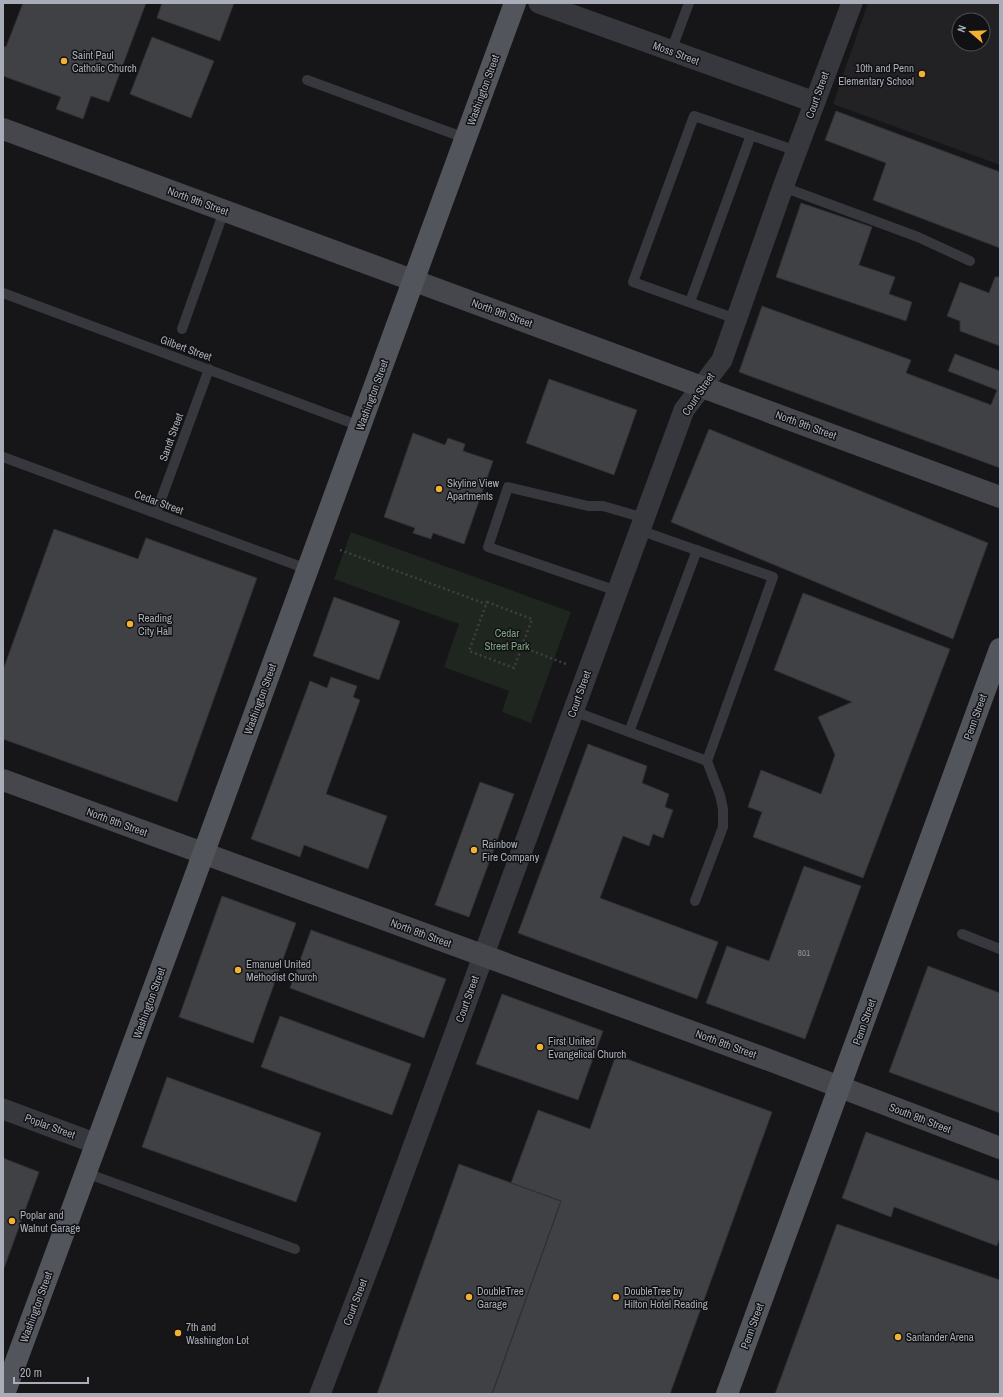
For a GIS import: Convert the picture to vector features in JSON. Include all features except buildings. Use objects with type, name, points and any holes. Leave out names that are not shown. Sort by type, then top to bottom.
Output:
[{"type":"main road","name":"Washington Street","points":[[4,1394],[515,3]]},
{"type":"main road","name":"North 9th Street","points":[[3,130],[1000,497]]},
{"type":"main road","name":"Penn Street","points":[[727,1394],[1000,649]]},
{"type":"main road","name":"North 8th Street","points":[[3,780],[769,1060],[839,1088]]},
{"type":"main road","name":"South 8th Street","points":[[839,1088],[1000,1148]]},
{"type":"street","name":"Moss Street","points":[[539,3],[814,102]]},
{"type":"street","name":"Court Street","points":[[320,1394],[684,410],[722,360],[783,187],[852,3]]},
{"type":"street","name":"Poplar Street","points":[[3,1109],[97,1144]]},
{"type":"lane","points":[[671,51],[689,3]]},
{"type":"lane","points":[[307,80],[465,138]]},
{"type":"lane","points":[[736,319],[633,282],[694,116],[797,151]]},
{"type":"lane","points":[[690,302],[751,135]]},
{"type":"lane","points":[[783,187],[918,237],[970,261]]},
{"type":"lane","points":[[182,328],[224,211]]},
{"type":"lane","name":"Gilbert Street","points":[[3,293],[360,426]]},
{"type":"lane","name":"Sandt Street","points":[[156,513],[209,369]]},
{"type":"lane","name":"Cedar Street","points":[[3,457],[308,569]]},
{"type":"lane","points":[[617,592],[488,547],[508,487],[588,506],[603,506],[697,550],[773,576],[707,761],[720,795],[724,826],[695,902]]},
{"type":"lane","points":[[629,732],[697,550]]},
{"type":"lane","points":[[573,712],[707,761]]},
{"type":"lane","points":[[962,934],[1000,948]]},
{"type":"lane","points":[[86,1173],[295,1249]]},
{"type":"path","points":[[317,542],[486,604],[487,602],[532,619],[514,668],[469,651],[486,604]]},
{"type":"path","points":[[522,647],[587,672]]},
{"type":"shaded area","name":"10th and Penn Elementary School","points":[[868,3],[1000,3],[1000,165],[833,104]]},
{"type":"green space","name":"Cedar Street Park","points":[[351,532],[571,612],[531,723],[502,712],[509,691],[444,667],[459,624],[334,579]]},
{"type":"place","name":"Saint Paul Catholic Church","points":[[64,61]]},
{"type":"place","name":"10th and Penn Elementary School","points":[[922,74]]},
{"type":"place","name":"Skyline View Apartments","points":[[439,489]]},
{"type":"place","name":"Reading City Hall","points":[[130,624]]},
{"type":"place","name":"Rainbow Fire Company","points":[[474,850]]},
{"type":"place","name":"Emanuel United Methodist Church","points":[[238,970]]},
{"type":"place","name":"First United Evangelical Church","points":[[540,1047]]},
{"type":"place","name":"Poplar and Walnut Garage","points":[[12,1221]]},
{"type":"place","name":"DoubleTree Garage","points":[[469,1297]]},
{"type":"place","name":"DoubleTree by Hilton Hotel Reading","points":[[616,1297]]},
{"type":"place","name":"7th and Washington Lot","points":[[178,1333]]},
{"type":"place","name":"Santander Arena","points":[[898,1337]]}]
